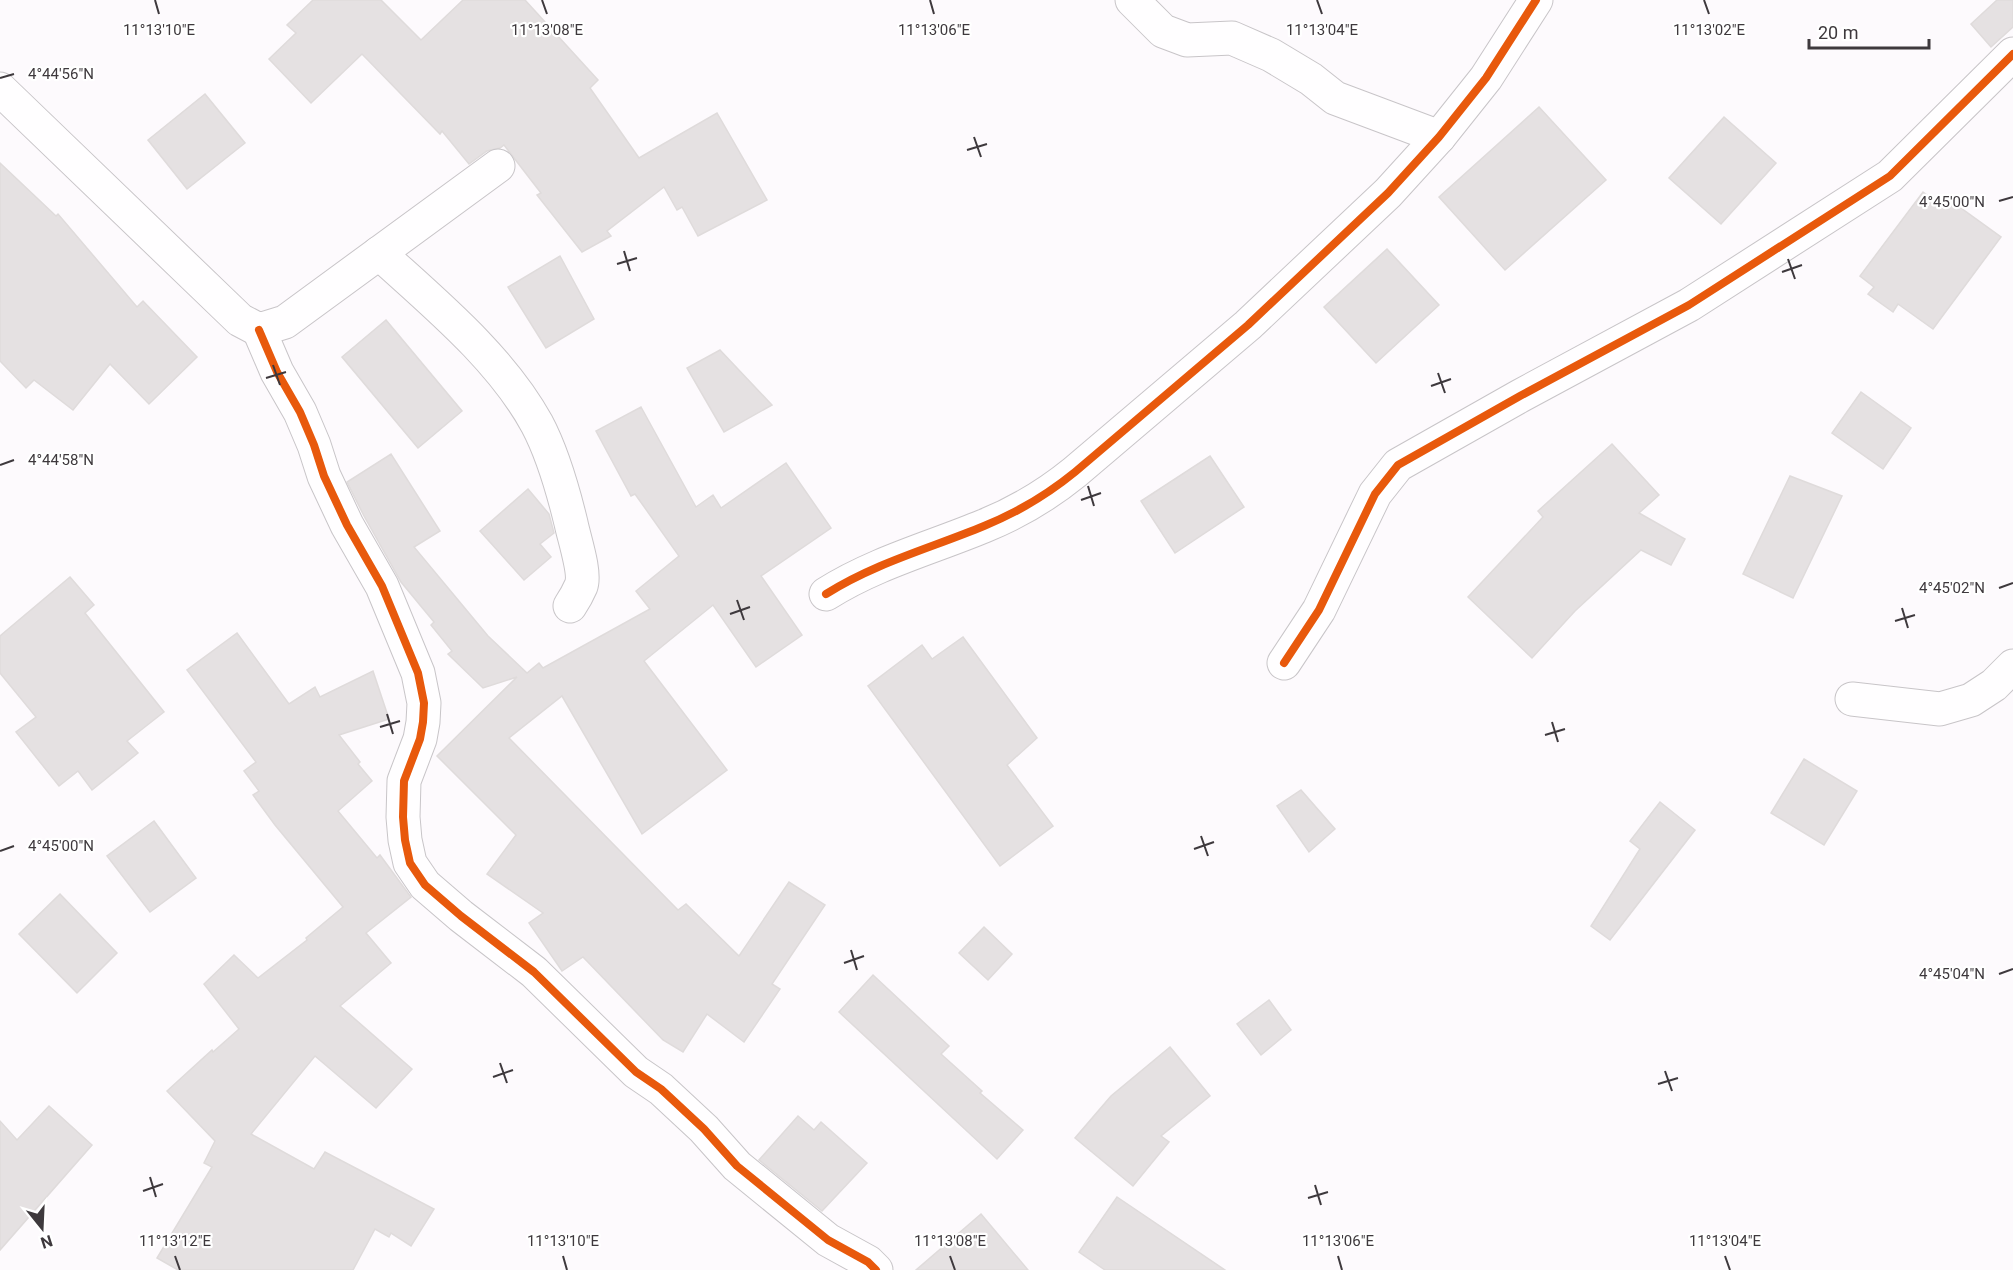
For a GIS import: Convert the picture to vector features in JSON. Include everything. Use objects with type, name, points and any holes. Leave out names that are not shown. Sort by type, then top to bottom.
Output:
[{"type":"street","points":[[1132,0],[1163,31],[1187,40],[1232,38],[1270,55],[1301,73],[1335,98],[1439,137]]},
{"type":"street","points":[[826,594],[849,580],[986,526],[1051,492],[1248,325],[1388,193],[1439,137],[1486,78],[1536,0]]},
{"type":"street","points":[[1284,663],[1319,610],[1375,494],[1398,465],[1689,305],[1890,176],[2013,54]]},
{"type":"street","points":[[0,89],[240,320],[259,330],[277,372],[300,412],[324,476],[347,525],[382,586],[418,673],[424,702],[423,722],[420,739],[404,781],[403,817],[410,863],[424,885],[534,972],[636,1072],[661,1089],[704,1129],[737,1166],[828,1240],[868,1262],[876,1270]]},
{"type":"street","points":[[259,330],[285,322],[498,166]]},
{"type":"street","points":[[379,253],[483,352],[513,389],[537,424],[554,465],[568,511],[580,565],[582,584],[570,606]]},
{"type":"street","points":[[1852,699],[1940,709],[1971,700],[1994,685],[2013,666]]},
{"type":"building","points":[[313,0],[381,0],[421,40],[463,0],[525,0],[598,80],[590,88],[639,158],[717,113],[767,200],[698,236],[682,207],[677,210],[664,187],[607,231],[611,236],[582,252],[537,195],[541,193],[504,145],[487,151],[469,164],[442,131],[440,134],[362,54],[311,103],[269,59],[296,33],[287,25]]},
{"type":"building","points":[[1997,0],[2013,0],[2013,27],[1991,47],[1971,24]]},
{"type":"building","points":[[205,94],[245,143],[187,189],[148,140]]},
{"type":"building","points":[[1539,107],[1606,180],[1505,270],[1439,197]]},
{"type":"building","points":[[1724,117],[1776,163],[1721,224],[1669,178]]},
{"type":"building","points":[[0,163],[56,216],[58,214],[137,307],[143,301],[197,357],[149,404],[110,364],[73,410],[34,380],[26,388],[0,361]]},
{"type":"building","points":[[1923,192],[1940,205],[1947,198],[2001,237],[1933,329],[1898,304],[1893,312],[1868,294],[1874,287],[1860,276]]},
{"type":"building","points":[[1387,249],[1439,305],[1376,363],[1324,307]]},
{"type":"building","points":[[560,256],[594,319],[546,348],[508,287]]},
{"type":"building","points":[[386,320],[462,411],[418,448],[342,357]]},
{"type":"building","points":[[720,350],[772,405],[724,432],[687,368]]},
{"type":"building","points":[[1861,392],[1911,428],[1883,469],[1832,433]]},
{"type":"building","points":[[641,407],[696,507],[713,495],[721,508],[786,463],[831,528],[761,576],[802,635],[756,667],[713,605],[644,661],[727,770],[642,834],[562,696],[509,738],[678,910],[686,904],[739,956],[789,882],[825,905],[772,984],[780,989],[744,1042],[707,1014],[683,1052],[663,1040],[583,957],[562,971],[529,923],[543,913],[487,874],[516,835],[437,756],[517,677],[483,688],[448,654],[452,651],[431,625],[434,622],[401,582],[347,482],[391,454],[440,531],[414,547],[488,636],[527,673],[539,663],[543,668],[650,609],[636,591],[679,556],[635,494],[631,496],[596,431]]},
{"type":"building","points":[[1612,444],[1659,495],[1639,513],[1685,539],[1671,565],[1641,550],[1575,611],[1532,658],[1468,597],[1543,517],[1538,511]]},
{"type":"building","points":[[1210,456],[1244,507],[1175,553],[1141,501]]},
{"type":"building","points":[[1790,476],[1842,496],[1793,598],[1743,574]]},
{"type":"building","points":[[528,489],[549,514],[554,533],[540,544],[551,557],[524,580],[480,531]]},
{"type":"building","points":[[70,577],[94,605],[85,613],[164,712],[127,741],[138,753],[92,790],[78,771],[59,786],[16,732],[36,717],[0,673],[0,636]]},
{"type":"building","points":[[237,633],[289,704],[315,687],[320,697],[373,671],[389,719],[339,735],[372,781],[338,811],[377,858],[380,855],[411,897],[366,933],[391,963],[340,1006],[412,1069],[376,1108],[315,1056],[251,1134],[314,1169],[325,1152],[434,1209],[411,1246],[391,1233],[389,1237],[375,1229],[353,1270],[178,1270],[157,1258],[212,1167],[204,1163],[215,1141],[167,1091],[239,1029],[204,984],[234,955],[258,978],[307,940],[306,938],[343,907],[253,795],[259,791],[244,771],[256,762],[187,670]]},
{"type":"building","points":[[963,637],[1037,738],[1007,765],[1053,826],[1000,866],[868,686],[922,645],[932,659]]},
{"type":"building","points":[[1804,759],[1857,791],[1824,845],[1771,813]]},
{"type":"building","points":[[1301,790],[1335,829],[1309,852],[1277,806]]},
{"type":"building","points":[[1660,802],[1695,830],[1610,940],[1591,926],[1640,849],[1630,841]]},
{"type":"building","points":[[154,821],[196,878],[150,912],[107,856]]},
{"type":"building","points":[[60,894],[117,953],[77,993],[19,934]]},
{"type":"building","points":[[984,927],[1012,954],[988,980],[959,953]]},
{"type":"building","points":[[873,975],[949,1046],[941,1054],[982,1091],[980,1093],[1023,1130],[997,1159],[839,1012]]},
{"type":"building","points":[[1269,1000],[1291,1030],[1261,1055],[1237,1024]]},
{"type":"building","points":[[1170,1047],[1210,1096],[1161,1136],[1169,1142],[1133,1186],[1075,1138],[1111,1096]]},
{"type":"building","points":[[49,1106],[92,1145],[0,1250],[0,1121],[17,1140]]},
{"type":"building","points":[[798,1116],[814,1130],[821,1122],[867,1163],[822,1211],[759,1160]]},
{"type":"building","points":[[1117,1197],[1225,1270],[1105,1270],[1079,1252]]},
{"type":"building","points":[[981,1214],[1028,1270],[916,1270]]},
{"type":"cycle path","points":[[826,594],[864,573],[1008,515],[1043,495],[1075,472],[1248,325],[1388,193],[1439,137],[1486,78],[1536,0]]},
{"type":"cycle path","points":[[1284,663],[1319,610],[1375,494],[1398,465],[1689,305],[1890,176],[2013,54]]},
{"type":"cycle path","points":[[259,330],[277,372],[300,412],[324,476],[347,525],[382,586],[418,673],[424,703],[423,722],[420,739],[404,781],[403,817],[410,863],[425,885],[534,972],[636,1072],[661,1089],[704,1129],[737,1166],[828,1240],[868,1262],[876,1270]]}]
